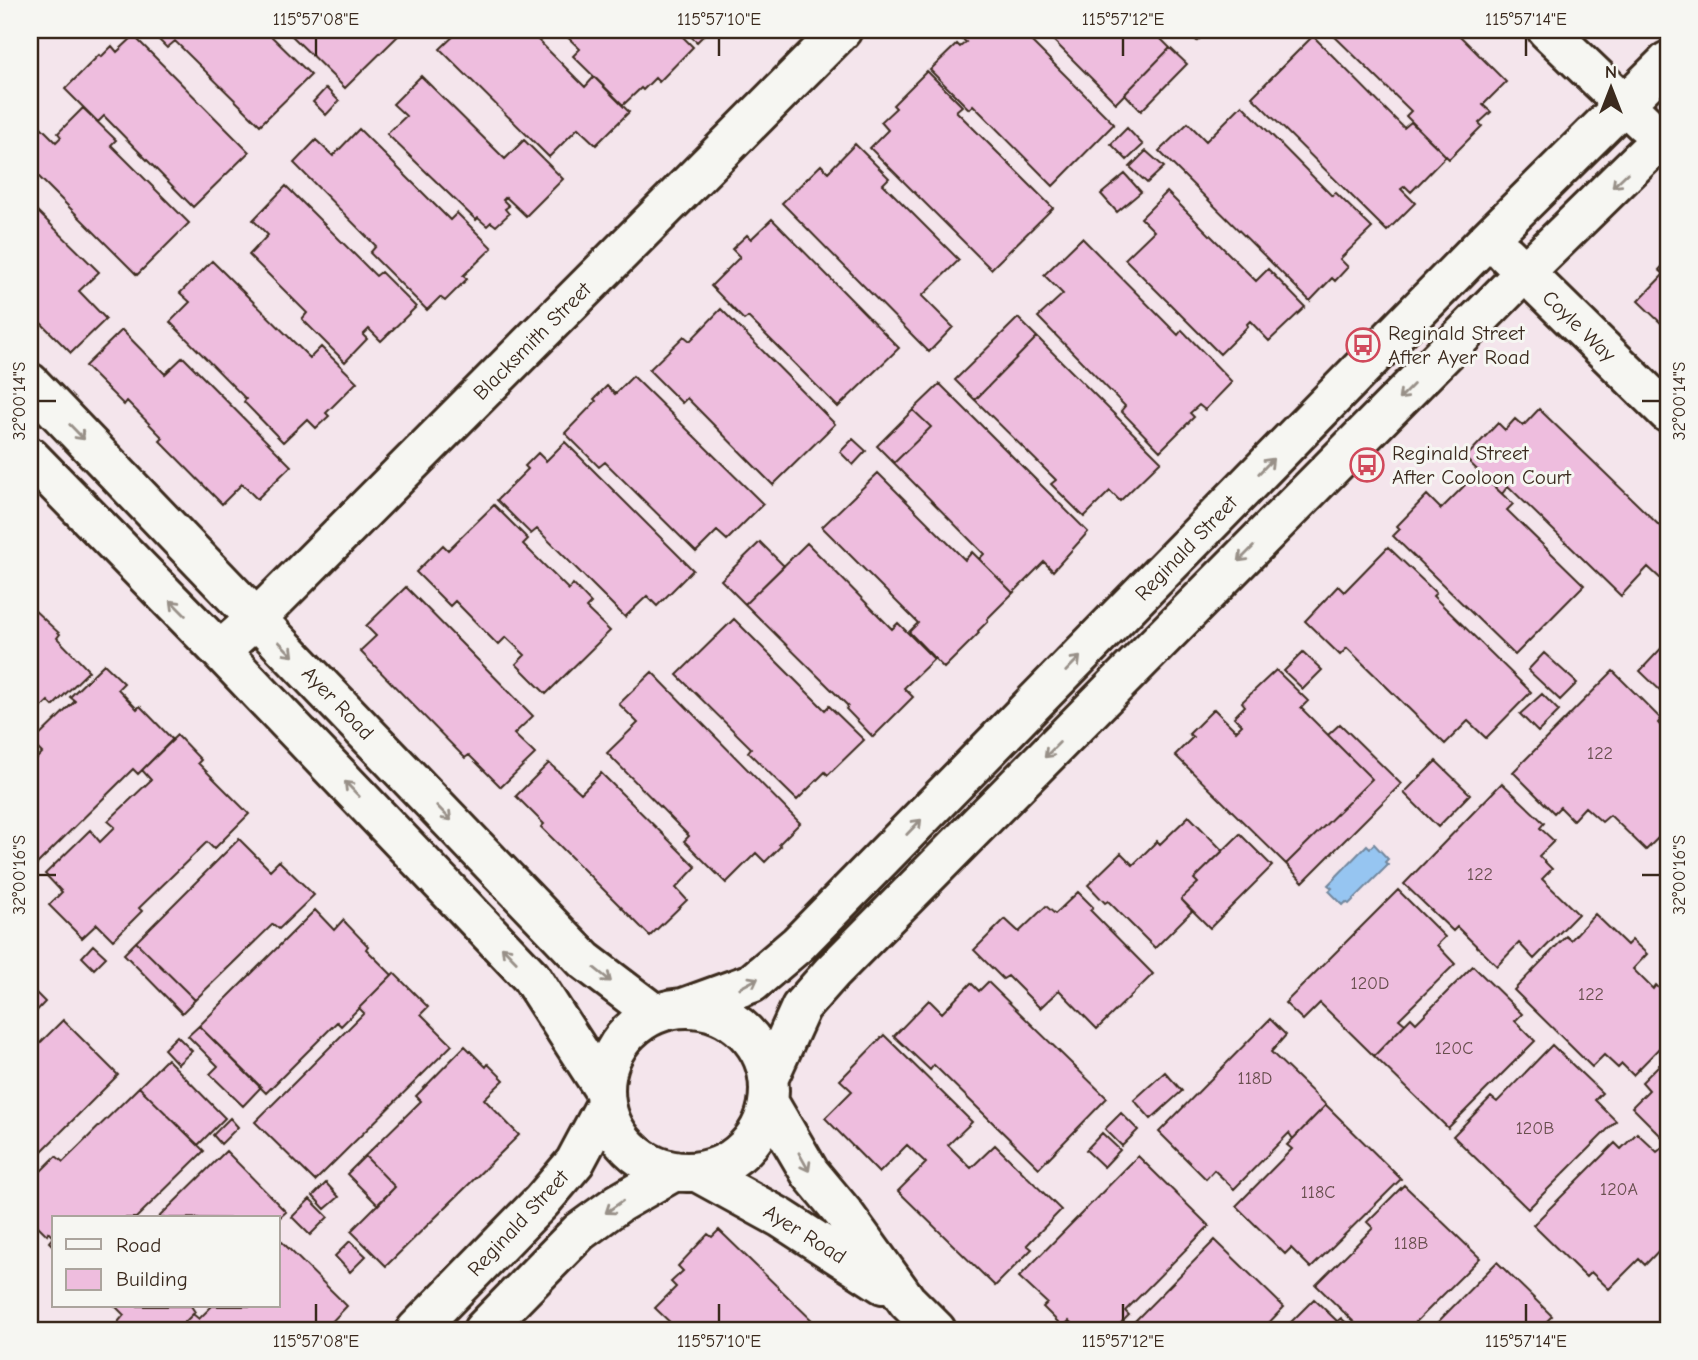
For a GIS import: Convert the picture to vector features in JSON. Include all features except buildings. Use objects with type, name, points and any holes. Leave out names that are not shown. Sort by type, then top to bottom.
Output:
[{"type":"street","name":"Blacksmith Street","points":[[220,651],[257,618],[842,30]]},
{"type":"street","points":[[483,1330],[579,1232],[619,1203],[686,1172],[724,1164],[746,1150],[761,1128],[769,1090],[801,1007],[832,972],[1525,272],[1665,135],[1625,105],[1547,30]]},
{"type":"street","name":"Reginald Street","points":[[670,1011],[752,983],[799,944],[1489,238],[1668,61]]},
{"type":"street","name":"Coyle Way","points":[[1489,238],[1668,413]]},
{"type":"street","name":"Ayer Road","points":[[30,383],[584,960],[670,1011]]},
{"type":"street","points":[[30,457],[220,651],[531,977],[605,1098],[624,1145],[647,1162],[686,1172]]},
{"type":"street","points":[[605,1098],[607,1066],[618,1044],[634,1026],[670,1011],[710,1011],[731,1020],[749,1035],[762,1055],[769,1090]]},
{"type":"street","name":"Ayer Road","points":[[769,1090],[810,1173],[845,1215],[907,1301],[936,1330]]},
{"type":"street","name":"Reginald Street","points":[[416,1330],[541,1202],[575,1162],[605,1098]]},
{"type":"street","name":"Ayer Road","points":[[686,1172],[793,1225],[907,1301]]},
{"type":"water","points":[[1374,844],[1388,859],[1385,862],[1388,865],[1349,904],[1346,902],[1343,905],[1329,891],[1332,888],[1328,885],[1367,845],[1370,848]]},
{"type":"place","name":"Reginald Street After Ayer Road","points":[[1363,345]]},
{"type":"place","name":"Reginald Street After Cooloon Court","points":[[1367,465]]}]
